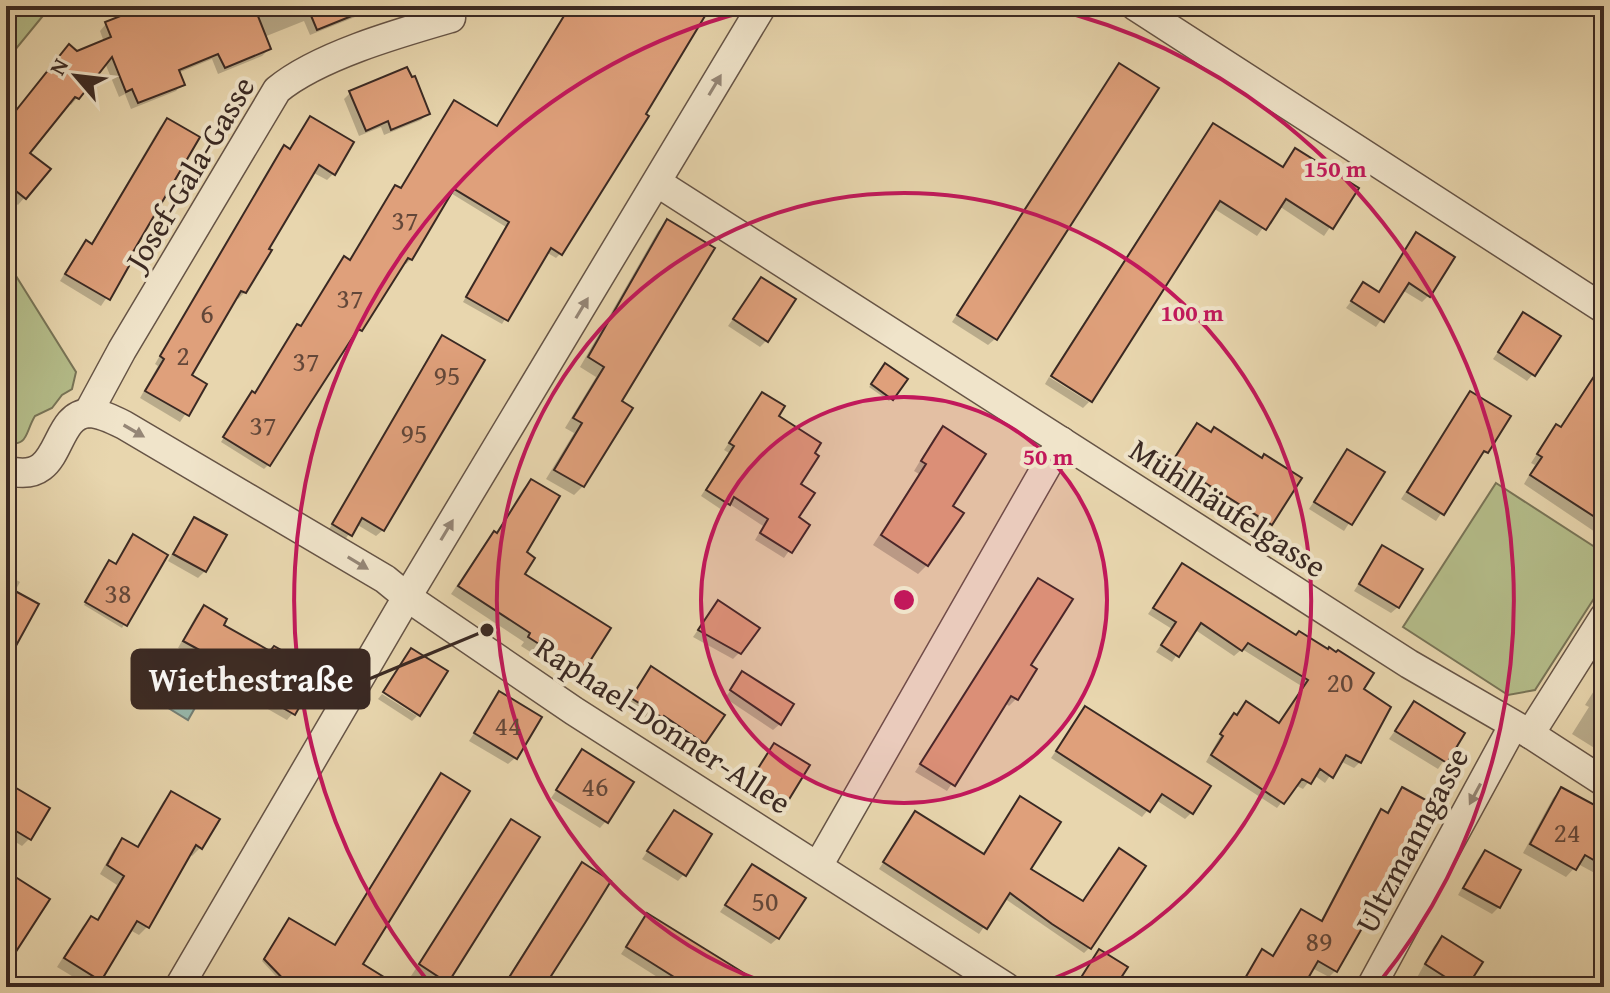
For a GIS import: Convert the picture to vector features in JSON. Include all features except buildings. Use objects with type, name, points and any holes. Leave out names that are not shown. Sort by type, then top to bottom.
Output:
[{"type":"street","points":[[179,987],[407,597],[762,6]]},
{"type":"street","points":[[1135,6],[1604,309]]},
{"type":"street","name":"Josef-Gala-Gasse","points":[[88,413],[277,90],[291,78],[393,35],[451,18]]},
{"type":"street","name":"Mühlhäufelgasse","points":[[658,183],[1409,664],[1604,782]]},
{"type":"street","points":[[6,470],[22,475],[39,470],[75,418],[88,413]]},
{"type":"street","name":"Raphael-Donner-Allee","points":[[88,413],[124,425],[385,579],[574,711],[1006,987]]},
{"type":"street","points":[[818,866],[1061,441]]},
{"type":"street","name":"Ultzmanngasse","points":[[1371,987],[1522,730],[1604,617]]},
{"type":"green space","points":[[6,6],[51,6],[6,61]]},
{"type":"green space","points":[[6,260],[76,372],[72,389],[62,395],[52,408],[35,416],[23,440],[13,444],[6,443]]},
{"type":"green space","points":[[1496,483],[1604,553],[1604,583],[1535,690],[1508,695],[1403,627]]},
{"type":"water","points":[[155,681],[196,706],[188,720],[147,695]]},
{"type":"place","name":"Wiethestraße","points":[[487,630]]}]
